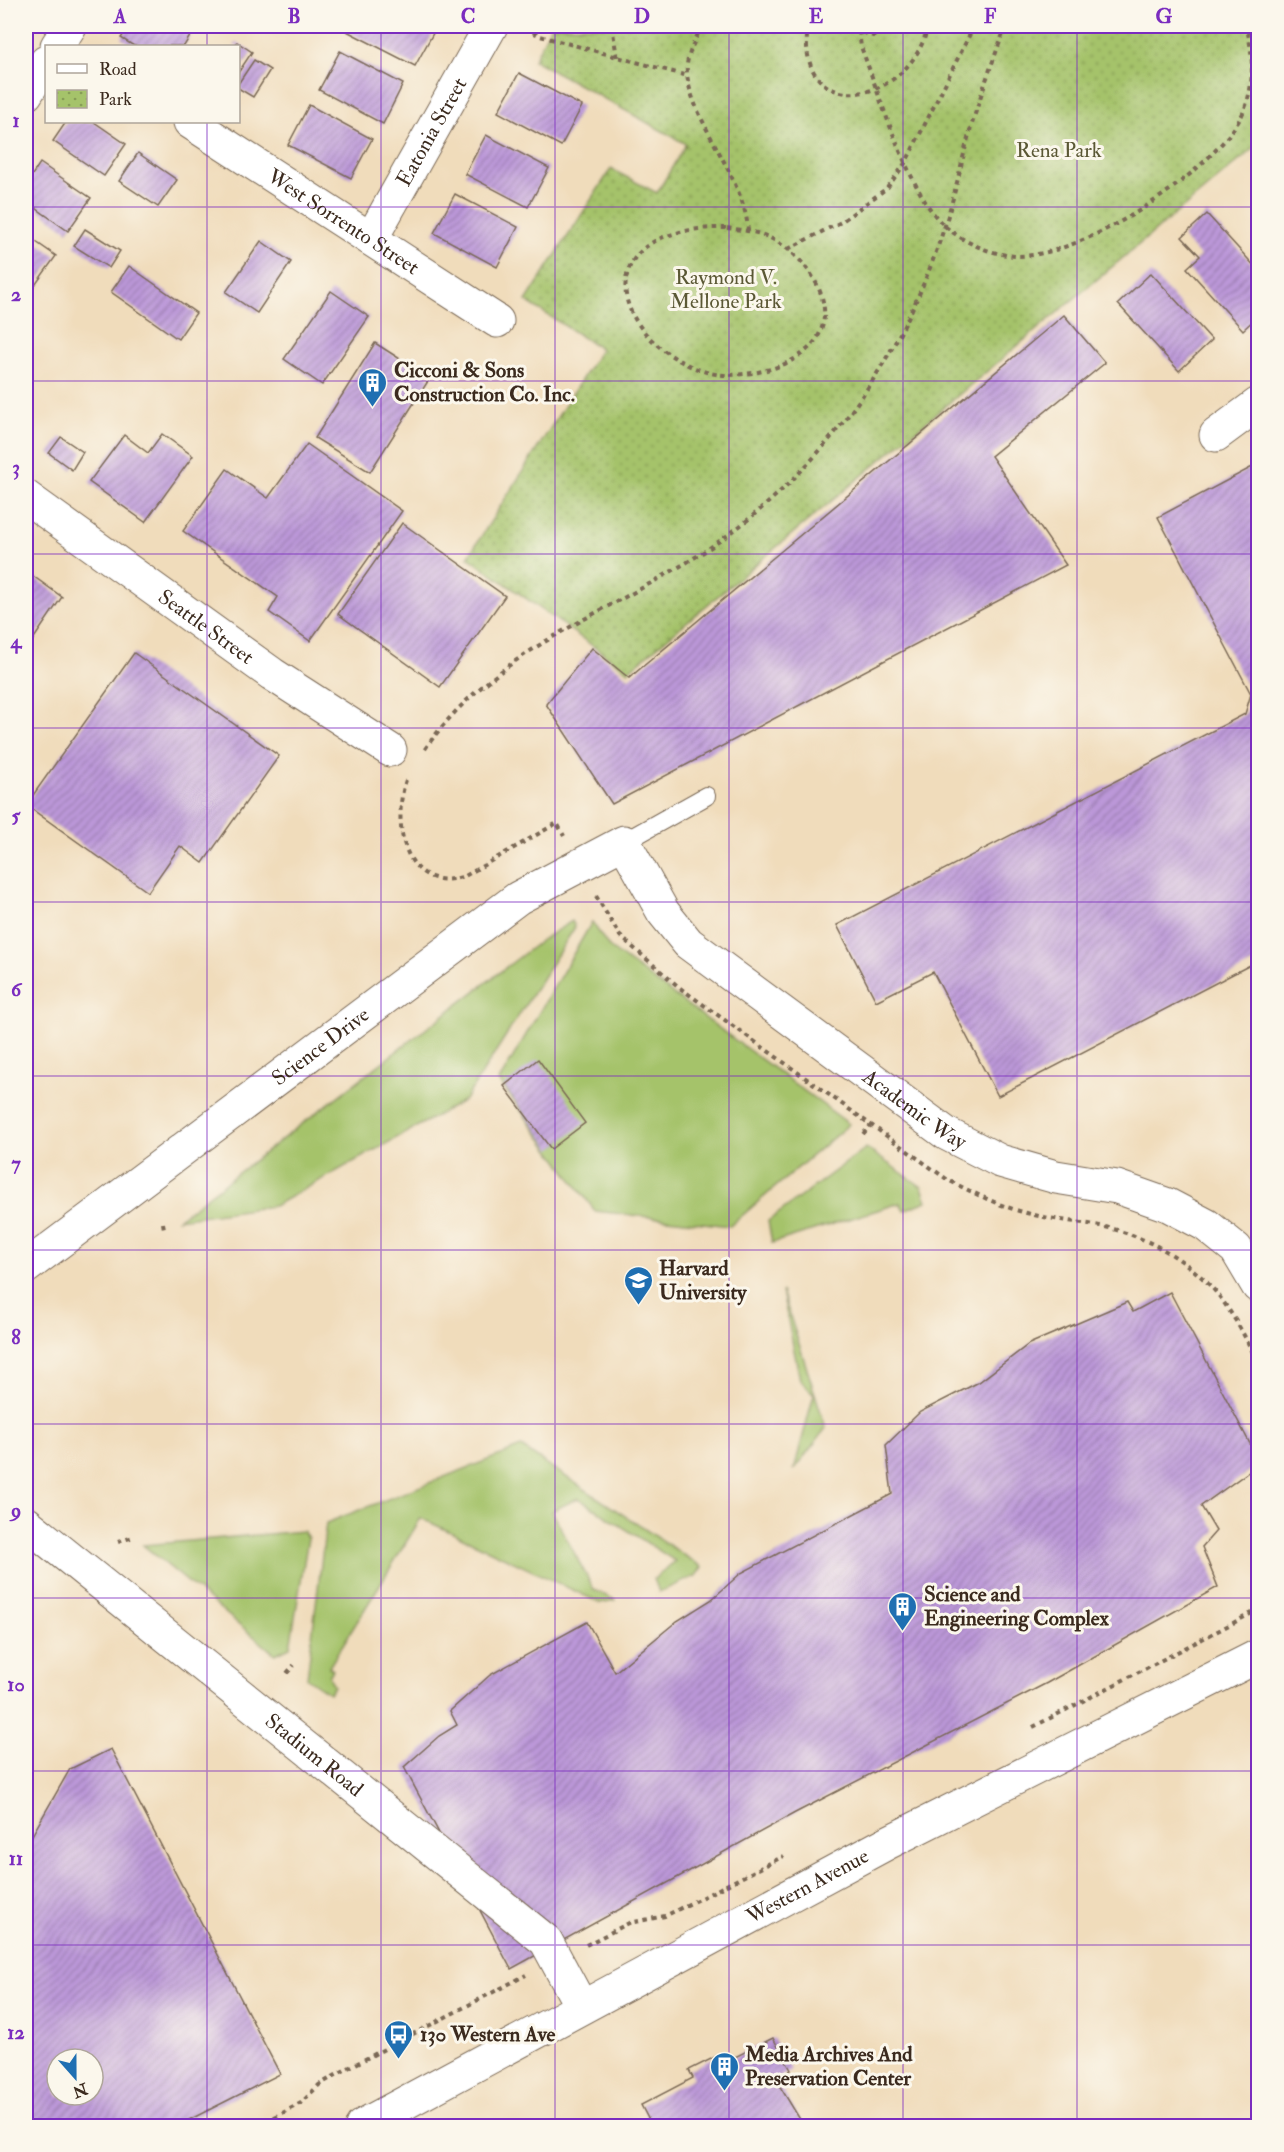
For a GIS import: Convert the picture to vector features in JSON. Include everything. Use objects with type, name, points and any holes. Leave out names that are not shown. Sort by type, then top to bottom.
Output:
[{"type":"street","name":"Eatonia Street","points":[[371,239],[492,26]]},
{"type":"street","points":[[26,94],[45,68]]},
{"type":"street","name":"West Sorrento Street","points":[[192,123],[497,321]]},
{"type":"street","points":[[1216,435],[1258,404]]},
{"type":"street","name":"Seattle Street","points":[[26,497],[272,674],[399,760]]},
{"type":"street","name":"Science Drive","points":[[26,1267],[518,898],[624,842]]},
{"type":"street","name":"Academic Way","points":[[624,842],[663,912],[687,943],[947,1134],[1000,1161],[1056,1177],[1117,1187],[1168,1205],[1206,1225],[1236,1249],[1258,1286]]},
{"type":"street","name":"Stadium Road","points":[[26,1523],[546,1941],[581,2006]]},
{"type":"street","name":"Western Avenue","points":[[362,2127],[581,2006],[889,1842],[1258,1656]]},
{"type":"lane","points":[[624,842],[706,796]]},
{"type":"path","points":[[520,26],[540,36],[688,76]]},
{"type":"path","points":[[612,26],[617,57]]},
{"type":"path","points":[[702,26],[687,63],[688,76],[697,104],[745,207],[748,231]]},
{"type":"path","points":[[808,26],[811,60],[816,73],[825,83],[843,94],[857,95],[878,88],[907,68],[916,55],[928,26]]},
{"type":"path","points":[[858,28],[873,36],[890,32],[891,26]]},
{"type":"path","points":[[788,249],[855,213],[887,188],[906,162],[974,26]]},
{"type":"path","points":[[424,751],[472,694],[507,665],[547,639],[707,550],[794,480],[838,432],[873,379],[911,312],[945,226],[969,133],[1006,26]]},
{"type":"path","points":[[858,28],[861,46],[906,162],[927,203],[945,226],[979,247],[999,253],[1036,254],[1053,250],[1102,229],[1158,198],[1205,163],[1233,130],[1243,112],[1252,62],[1246,26]]},
{"type":"path","points":[[710,228],[748,231],[767,237],[788,249],[802,260],[812,273],[823,305],[823,318],[819,331],[805,352],[778,367],[745,374],[709,373],[680,362],[651,339],[633,313],[628,301],[627,274],[632,264],[651,245],[677,233],[710,228]]},
{"type":"path","points":[[399,760],[401,836],[415,862],[433,879],[449,880],[465,876],[557,823]]},
{"type":"path","points":[[863,1134],[870,1126]]},
{"type":"path","points":[[163,1223],[164,1229]]},
{"type":"path","points":[[118,1542],[133,1537]]},
{"type":"path","points":[[287,1673],[294,1665]]},
{"type":"path","points":[[258,2127],[301,2103],[319,2085],[348,2068],[530,1973]]},
{"type":"green space","points":[[551,26],[1258,26],[1258,145],[628,671],[468,557],[601,349],[526,301],[611,169],[657,193],[686,144],[534,60]]},
{"type":"green space","points":[[572,921],[575,927],[465,1100],[274,1206],[178,1219],[543,939]]},
{"type":"green space","points":[[592,922],[609,947],[849,1124],[730,1226],[595,1211],[499,1081]]},
{"type":"green space","points":[[866,1148],[922,1187],[927,1201],[904,1210],[900,1203],[772,1243],[768,1221]]},
{"type":"green space","points":[[782,1291],[826,1428],[794,1470],[814,1394],[800,1380]]},
{"type":"green space","points":[[521,1447],[702,1567],[696,1576],[659,1592],[654,1579],[675,1561],[578,1498],[552,1511],[594,1590],[615,1600],[600,1603],[421,1518],[329,1667],[333,1670],[329,1676],[334,1686],[329,1693],[307,1678],[326,1523]]},
{"type":"green space","points":[[303,1531],[308,1538],[290,1647],[275,1654],[143,1545]]},
{"type":"building","points":[[130,26],[180,26],[192,33],[185,45],[132,45],[121,38]]},
{"type":"building","points":[[337,26],[437,26],[415,66]]},
{"type":"building","points":[[237,42],[252,52],[240,70],[240,45],[235,45]]},
{"type":"building","points":[[340,51],[403,84],[383,124],[319,90]]},
{"type":"building","points":[[254,60],[270,70],[253,97],[240,89],[240,81]]},
{"type":"building","points":[[519,73],[582,106],[561,146],[498,112]]},
{"type":"building","points":[[309,105],[372,139],[351,178],[288,145]]},
{"type":"building","points":[[65,123],[95,123],[126,144],[104,176],[53,141]]},
{"type":"building","points":[[486,135],[549,168],[528,207],[465,174]]},
{"type":"building","points":[[138,153],[177,180],[158,207],[119,181]]},
{"type":"building","points":[[40,163],[91,198],[68,231],[26,201],[26,184]]},
{"type":"building","points":[[455,194],[518,227],[497,267],[434,233]]},
{"type":"building","points":[[1207,214],[1258,270],[1258,316],[1243,330],[1187,268],[1200,256],[1182,237]]},
{"type":"building","points":[[85,229],[120,251],[109,268],[74,246]]},
{"type":"building","points":[[26,235],[56,256],[33,288],[26,283]]},
{"type":"building","points":[[261,241],[291,262],[257,313],[226,292]]},
{"type":"building","points":[[129,266],[196,313],[178,339],[111,292]]},
{"type":"building","points":[[1151,273],[1212,340],[1179,371],[1118,304]]},
{"type":"building","points":[[331,291],[369,317],[322,385],[284,359]]},
{"type":"building","points":[[1064,315],[1105,363],[991,456],[1066,565],[612,804],[546,704],[592,648],[629,678]]},
{"type":"building","name":"Cicconi & Sons Construction Co. Inc.","points":[[375,343],[430,378],[370,472],[315,438]]},
{"type":"building","points":[[162,434],[193,456],[145,522],[89,482],[124,435],[148,453]]},
{"type":"building","points":[[61,437],[83,452],[72,470],[49,453]]},
{"type":"building","points":[[307,444],[402,511],[310,641],[269,612],[278,597],[183,531],[227,469],[268,498]]},
{"type":"building","points":[[1258,464],[1258,961],[998,1096],[933,972],[876,1001],[837,925],[1245,714],[1251,694],[1158,517]]},
{"type":"building","points":[[402,523],[505,596],[440,687],[338,614]]},
{"type":"building","points":[[26,571],[62,597],[26,650]]},
{"type":"building","points":[[134,653],[279,756],[203,863],[180,846],[148,892],[26,805]]},
{"type":"building","points":[[538,1059],[585,1123],[551,1149],[504,1086]]},
{"type":"building","name":"Science and Engineering Complex","points":[[1170,1292],[1258,1459],[1258,1465],[1201,1506],[1216,1531],[1202,1547],[1218,1587],[1047,1683],[795,1813],[511,1969],[404,1767],[439,1736],[457,1725],[450,1711],[490,1675],[587,1622],[615,1672],[677,1621],[711,1600],[741,1573],[892,1494],[886,1445],[920,1412],[979,1382],[1029,1344],[1127,1302],[1133,1312]]},
{"type":"building","points":[[111,1749],[280,2074],[177,2126],[36,2126],[26,2123],[26,1846],[70,1769]]},
{"type":"building","name":"Media Archives And Preservation Center","points":[[773,2038],[791,2070],[776,2080],[804,2126],[652,2126],[641,2105],[693,2078],[689,2070],[717,2056],[721,2064]]},
{"type":"place","name":"Cicconi & Sons Construction Co. Inc.","points":[[373,408]]},
{"type":"place","name":"Harvard University","points":[[638,1306]]},
{"type":"place","name":"Science and Engineering Complex","points":[[903,1632]]},
{"type":"place","name":"130 Western Ave","points":[[399,2060]]},
{"type":"place","name":"Media Archives And Preservation Center","points":[[724,2092]]},
{"type":"park label","name":"Rena Park","points":[[1059,150]]},
{"type":"park label","name":"Raymond V. Mellone Park","points":[[726,289]]}]
